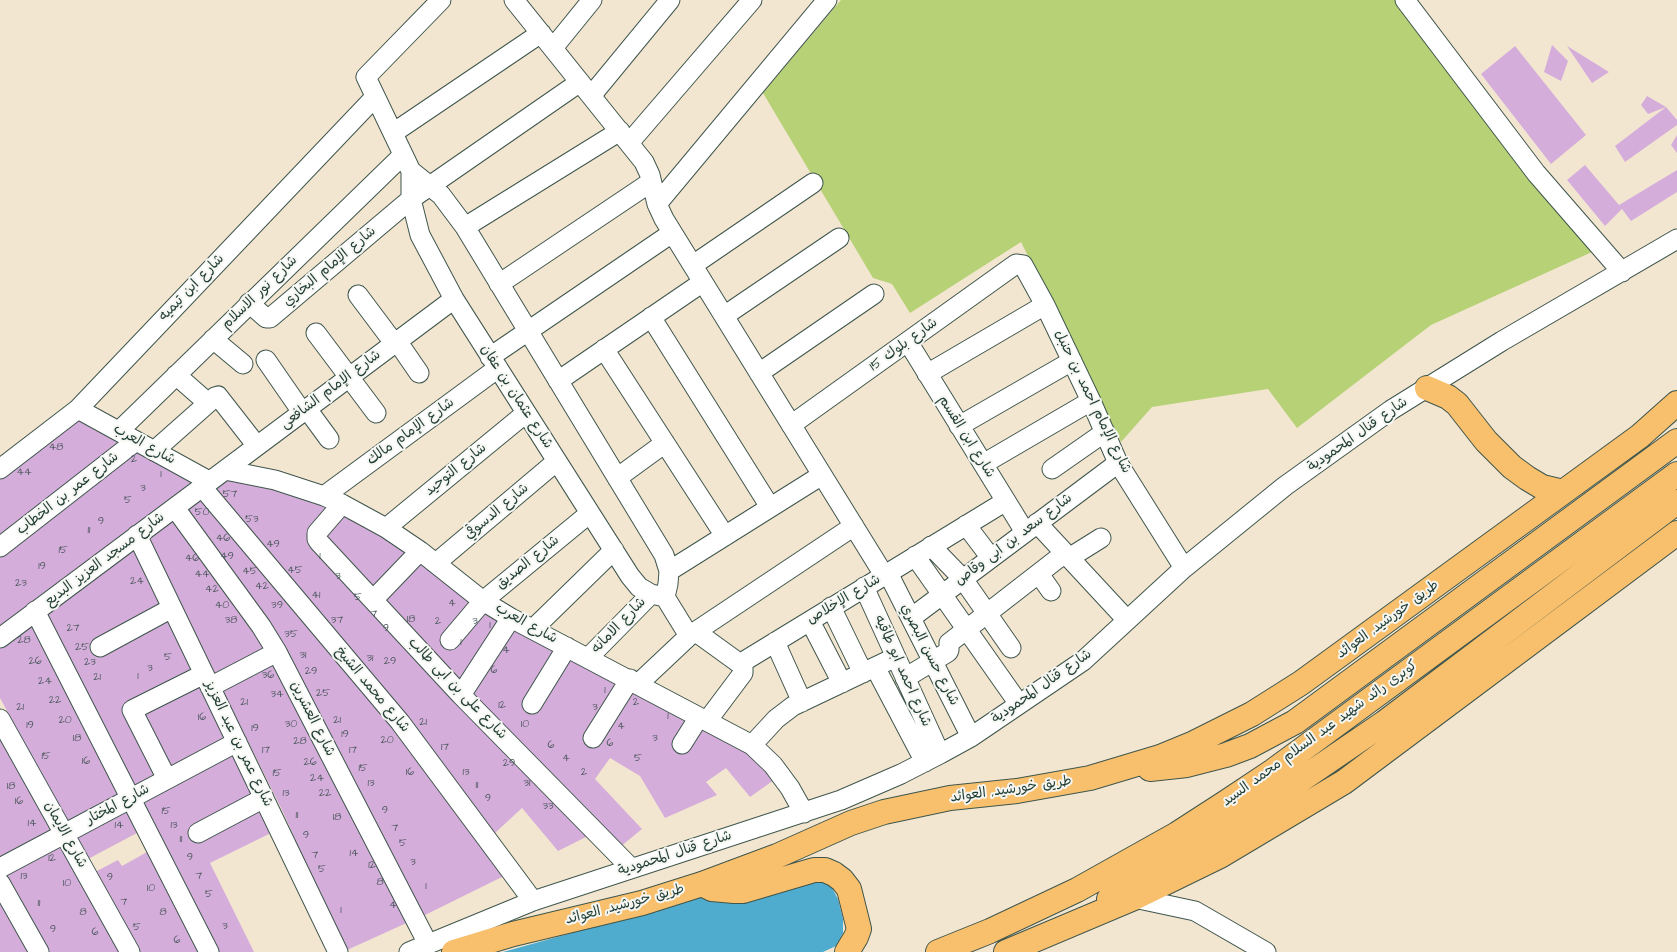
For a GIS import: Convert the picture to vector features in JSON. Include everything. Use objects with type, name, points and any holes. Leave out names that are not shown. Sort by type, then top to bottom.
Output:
[{"type":"main road","points":[[1427,388],[1438,392],[1457,404],[1486,441],[1519,473],[1542,487],[1563,492]]},
{"type":"main road","points":[[1640,436],[1677,403]]},
{"type":"main road","points":[[1640,436],[1677,428]]},
{"type":"main road","name":"طريق خورشيد, العوائد","points":[[454,952],[513,934],[642,903],[702,884],[777,856],[851,823],[884,812],[950,798],[1054,786],[1125,768],[1194,743],[1227,728],[1277,700],[1640,436]]},
{"type":"main road","name":"كوبرى رائد شهيد عبد السلام محمد السيد","points":[[1125,768],[1166,768],[1207,761],[1242,749],[1273,735],[1295,722],[1670,446]]},
{"type":"main road","name":"كوبرى رائد شهيد عبد السلام محمد السيد","points":[[938,952],[990,931],[1077,890],[1160,843],[1225,803],[1677,474]]},
{"type":"main road","points":[[1090,917],[1131,882],[1224,829],[1384,724],[1677,502]]},
{"type":"main road","points":[[1006,952],[1134,898],[1220,856],[1344,782],[1677,533]]},
{"type":"main road","points":[[702,884],[712,889],[734,892],[814,870],[825,870],[834,874],[849,889],[859,929],[856,938],[846,952]]},
{"type":"street","name":"شارع عثمان بن عفان","points":[[441,0],[366,78],[407,163],[411,200],[420,235],[454,299],[639,587],[658,595],[693,634]]},
{"type":"street","name":"شارع حسن البصري","points":[[515,0],[644,162],[657,204],[672,233],[854,526],[886,574],[971,736]]},
{"type":"street","points":[[394,133],[547,41],[592,0]]},
{"type":"street","points":[[411,200],[430,185],[586,89],[670,0]]},
{"type":"street","points":[[465,227],[624,137],[752,0]]},
{"type":"street","points":[[657,204],[827,0]]},
{"type":"street","points":[[1405,0],[1536,174],[1622,272]]},
{"type":"street","name":"شارع ابن تيميه","points":[[0,469],[78,409],[375,97]]},
{"type":"street","points":[[407,163],[441,195],[465,227],[664,555],[669,571],[668,584],[658,595]]},
{"type":"street","name":"شارع نور الاسلام","points":[[119,431],[250,303],[407,163]]},
{"type":"street","points":[[499,284],[651,182]]},
{"type":"street","points":[[693,266],[813,183]]},
{"type":"street","name":"شارع الإمام البخاري","points":[[250,303],[266,318],[270,318],[411,200]]},
{"type":"street","name":"شارع الإمام مالك","points":[[324,496],[494,363],[528,331],[672,233]]},
{"type":"street","points":[[724,316],[839,238]]},
{"type":"street","name":"شارع قنال المحمودية","points":[[408,952],[533,901],[804,813],[877,785],[933,758],[971,736],[1083,661],[1184,568],[1285,486],[1391,410],[1502,341],[1677,240]]},
{"type":"street","name":"شارع الإمام احمد بن حنبل","points":[[1016,264],[1025,267],[1045,305],[1092,401],[1118,463],[1184,568]]},
{"type":"street","name":"شارع بلوك 15","points":[[792,425],[1016,264]]},
{"type":"street","points":[[558,381],[703,282]]},
{"type":"street","points":[[759,373],[874,294]]},
{"type":"street","points":[[358,295],[419,373]]},
{"type":"street","name":"شارع الإمام الشافعى","points":[[206,484],[454,299]]},
{"type":"street","points":[[928,374],[1045,305]]},
{"type":"street","points":[[651,317],[770,507]]},
{"type":"street","points":[[316,332],[376,414]]},
{"type":"street","points":[[212,339],[243,364]]},
{"type":"street","name":"شارع ابن القسم","points":[[908,342],[1006,501],[1031,528],[1067,556],[1127,620]]},
{"type":"street","points":[[604,349],[724,536]]},
{"type":"street","points":[[266,360],[329,439]]},
{"type":"street","points":[[960,426],[1072,361]]},
{"type":"street","points":[[176,375],[208,403]]},
{"type":"street","points":[[154,451],[216,396],[220,397],[258,446]]},
{"type":"street","points":[[983,464],[1092,401]]},
{"type":"street","name":"شارع العرب","points":[[78,409],[154,451],[206,484]]},
{"type":"street","name":"شارع التوحيد","points":[[386,528],[526,413]]},
{"type":"street","points":[[1052,469],[1105,432]]},
{"type":"street","name":"شارع عمر بن الخطاب","points":[[0,547],[136,441]]},
{"type":"street","points":[[617,478],[665,443]]},
{"type":"street","name":"شارع الدسوقي","points":[[436,564],[557,461]]},
{"type":"street","name":"شارع سعد بن ابى وقاص","points":[[879,621],[908,613],[942,594],[1118,463]]},
{"type":"street","name":"شارع العرب","points":[[225,470],[275,480],[324,496],[386,528],[420,551],[483,601],[511,618],[752,745],[778,772],[790,788],[804,813]]},
{"type":"street","points":[[669,571],[822,475]]},
{"type":"street","name":"شارع مسجد العزيز البديع","points":[[0,638],[206,484]]},
{"type":"street","name":"شارع محمد الشيخ","points":[[206,484],[400,722],[533,901]]},
{"type":"street","name":"شارع الإخلاص","points":[[682,744],[743,673],[743,666],[746,660],[1006,501]]},
{"type":"street","name":"شارع على بن ابى طالب","points":[[342,504],[317,533],[317,539],[461,695],[631,868]]},
{"type":"street","name":"شارع العشرين","points":[[174,508],[261,626],[277,652],[428,944]]},
{"type":"street","name":"شارع الصديق","points":[[450,640],[483,601],[590,513]]},
{"type":"street","points":[[966,525],[991,558]]},
{"type":"street","points":[[593,738],[634,682],[693,634],[854,526]]},
{"type":"street","name":"شارع عمر بن عبد العزيز","points":[[137,535],[338,952]]},
{"type":"street","points":[[906,678],[948,652],[949,643],[1039,574],[1067,556],[1101,538]]},
{"type":"street","points":[[533,629],[614,550]]},
{"type":"street","points":[[373,600],[420,551]]},
{"type":"street","points":[[923,551],[962,579],[1011,648]]},
{"type":"street","points":[[923,551],[942,594],[1019,704]]},
{"type":"street","points":[[1039,574],[1051,591]]},
{"type":"street","name":"شارع احمد ابو طاقيه","points":[[864,587],[906,678],[933,758]]},
{"type":"street","name":"شارع الامانه","points":[[588,658],[658,595]]},
{"type":"street","points":[[831,607],[869,670],[933,758]]},
{"type":"street","points":[[100,647],[172,608]]},
{"type":"street","points":[[36,611],[209,952]]},
{"type":"street","points":[[461,695],[511,618]]},
{"type":"street","points":[[810,620],[842,683]]},
{"type":"street","points":[[693,634],[743,666]]},
{"type":"street","points":[[774,642],[802,702]]},
{"type":"street","points":[[532,704],[567,647]]},
{"type":"street","points":[[167,779],[132,710],[277,652]]},
{"type":"street","points":[[752,745],[784,712],[896,657]]},
{"type":"street","name":"شارع الايمان","points":[[0,718],[130,952]]},
{"type":"street","name":"شارع المختار","points":[[0,868],[237,742]]},
{"type":"street","points":[[198,833],[264,798]]},
{"type":"street","points":[[0,883],[39,952]]},
{"type":"street","points":[[1134,898],[1195,911],[1266,952]]},
{"type":"green space","points":[[841,0],[1395,0],[1592,252],[1431,325],[1297,428],[1268,389],[1152,407],[1121,442],[1021,242],[910,313],[892,284],[873,278],[763,93]]},
{"type":"water","points":[[821,880],[831,886],[838,899],[843,919],[843,933],[836,946],[823,952],[503,952],[701,897],[734,903],[759,898]]},
{"type":"building","points":[[1552,45],[1568,61],[1561,81],[1544,72]]},
{"type":"building","points":[[1515,46],[1586,135],[1551,164],[1481,74]]},
{"type":"building","points":[[1567,46],[1609,72],[1592,83]]},
{"type":"building","points":[[1647,96],[1666,107],[1648,114],[1641,105]]},
{"type":"building","points":[[1666,107],[1677,120],[1677,125],[1625,162],[1615,146]]},
{"type":"building","points":[[1677,135],[1677,153],[1671,145]]},
{"type":"building","points":[[1585,165],[1619,205],[1677,170],[1677,192],[1631,221],[1622,209],[1605,226],[1567,180]]},
{"type":"building","points":[[77,414],[128,443],[0,542],[0,472]]},
{"type":"building","points":[[135,447],[194,482],[0,630],[0,552]]},
{"type":"building","points":[[225,473],[337,505],[313,534],[590,835],[558,851],[522,808],[495,833],[206,487]]},
{"type":"building","points":[[200,492],[356,676],[504,876],[421,917],[205,542],[180,507]]},
{"type":"building","points":[[343,507],[415,553],[373,595],[321,539]]},
{"type":"building","points":[[174,512],[270,650],[216,678],[143,534]]},
{"type":"building","points":[[133,542],[195,674],[127,709],[161,773],[134,787],[44,608]]},
{"type":"building","points":[[420,556],[483,605],[507,620],[461,689],[377,600]]},
{"type":"building","points":[[30,621],[120,798],[69,824],[0,698],[0,642]]},
{"type":"building","points":[[511,623],[624,680],[585,743],[592,748],[632,684],[691,716],[674,744],[682,754],[700,723],[750,751],[774,780],[750,797],[726,768],[706,782],[717,795],[665,818],[640,776],[610,758],[595,779],[642,829],[620,847],[466,694]]},
{"type":"building","points":[[276,658],[411,921],[347,950],[283,812],[220,685]]},
{"type":"building","points":[[199,681],[227,739],[166,770],[137,713]]},
{"type":"building","points":[[0,733],[54,832],[0,862]]},
{"type":"building","points":[[233,748],[273,832],[210,863],[254,952],[218,952],[139,796]]},
{"type":"building","points":[[124,806],[137,833],[88,859],[73,832]]},
{"type":"building","points":[[59,839],[121,952],[48,952],[2,870]]},
{"type":"building","points":[[147,852],[200,952],[139,952],[95,872],[118,860],[122,866]]},
{"type":"building","points":[[0,898],[30,952],[0,952]]}]
